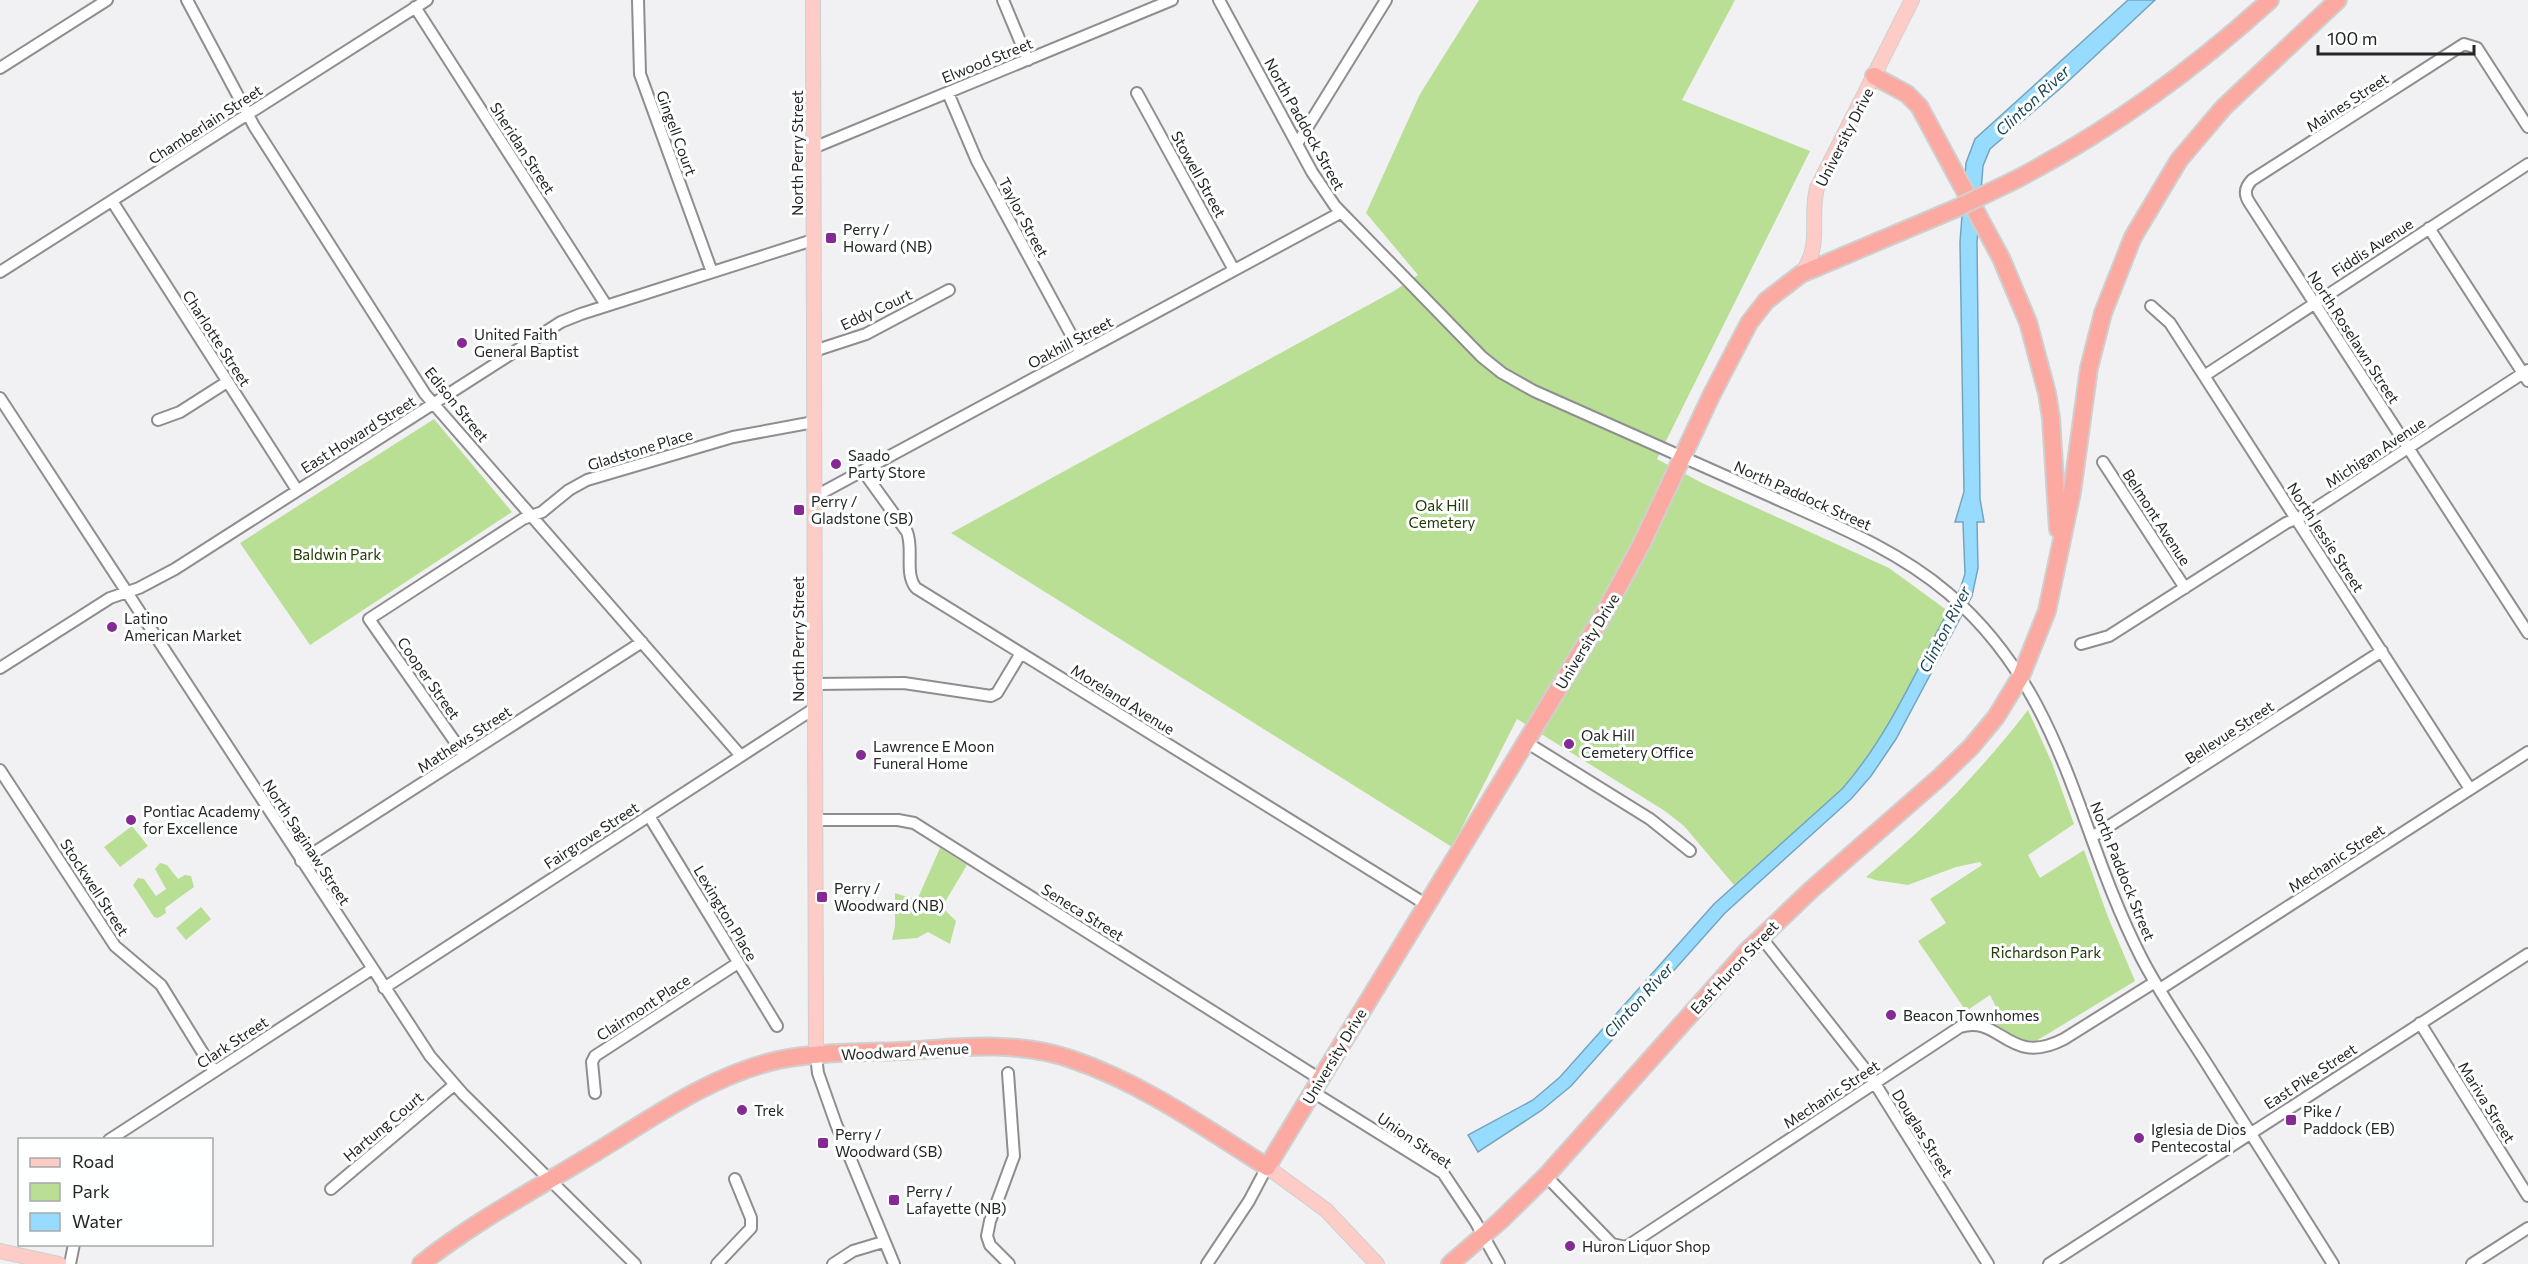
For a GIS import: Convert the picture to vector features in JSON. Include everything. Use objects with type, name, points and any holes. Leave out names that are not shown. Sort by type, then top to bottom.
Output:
[{"type":"highway","points":[[1801,274],[1956,208],[2015,180],[2102,131],[2155,95],[2224,42],[2270,0]]},
{"type":"highway","points":[[2059,548],[2072,492],[2084,395],[2095,343],[2111,290],[2133,237],[2179,160],[2224,107],[2338,0]]},
{"type":"highway","points":[[1874,76],[1907,94],[1919,106],[1989,234],[2020,299],[2047,393],[2054,441],[2059,548]]},
{"type":"highway","name":"University Drive","points":[[1267,1167],[1616,594],[1684,457],[1712,394],[1749,323],[1766,301],[1801,274]]},
{"type":"highway","name":"East Huron Street","points":[[1450,1264],[1546,1176],[1715,985],[1761,937],[1971,747],[1996,717],[2021,676],[2047,611],[2059,548]]},
{"type":"highway","name":"Woodward Avenue","points":[[428,1259],[549,1180],[700,1090],[777,1060],[952,1047],[1020,1047],[1069,1058],[1117,1076],[1142,1089],[1267,1167]]},
{"type":"main road","name":"North Perry Street","points":[[813,0],[816,1056]]},
{"type":"main road","name":"University Drive","points":[[1801,274],[1814,248],[1815,200],[1820,181],[1912,0]]},
{"type":"main road","name":"Woodward Avenue","points":[[1267,1167],[1326,1210],[1377,1264]]},
{"type":"main road","points":[[0,1251],[59,1264]]},
{"type":"main road","points":[[411,1264],[428,1259]]},
{"type":"street","points":[[0,68],[107,0]]},
{"type":"street","name":"Edison Street","points":[[187,0],[248,114],[425,394],[741,756]]},
{"type":"street","name":"Chamberlain Street","points":[[0,272],[427,0]]},
{"type":"street","name":"Gingell Court","points":[[638,0],[640,74],[712,272]]},
{"type":"street","points":[[1003,0],[1028,60]]},
{"type":"street","name":"Elwood Street","points":[[813,148],[1172,0]]},
{"type":"street","name":"North Paddock Street","points":[[1219,0],[1297,144],[1321,186],[1340,213],[1476,351],[1502,373],[1534,391],[1867,540],[1904,561],[1948,593],[1972,614],[2021,676],[2055,740],[2125,924],[2157,986],[2333,1264]]},
{"type":"street","points":[[1297,144],[1386,0]]},
{"type":"street","name":"Sheridan Street","points":[[415,7],[606,305]]},
{"type":"street","name":"Maines Street","points":[[2246,191],[2252,180],[2462,45],[2469,44],[2477,48],[2528,127]]},
{"type":"street","name":"Taylor Street","points":[[948,93],[977,161],[1081,353]]},
{"type":"street","name":"Stowell Street","points":[[1137,93],[1234,270]]},
{"type":"street","name":"Fiddis Avenue","points":[[2204,376],[2528,164]]},
{"type":"street","name":"North Roselawn Street","points":[[2246,191],[2247,200],[2528,633]]},
{"type":"street","name":"Charlotte Street","points":[[112,201],[297,490]]},
{"type":"street","name":"Oakhill Street","points":[[814,497],[1340,213]]},
{"type":"street","points":[[2429,228],[2526,375]]},
{"type":"street","name":"East Howard Street","points":[[0,668],[110,598],[168,573],[556,325],[606,305],[813,240]]},
{"type":"street","name":"Eddy Court","points":[[814,351],[866,334],[949,290]]},
{"type":"street","name":"North Jessie Street","points":[[2151,306],[2170,323],[2470,789]]},
{"type":"street","name":"Michigan Avenue","points":[[2081,644],[2109,636],[2526,375]]},
{"type":"street","points":[[158,420],[180,412],[227,382]]},
{"type":"street","name":"North Saginaw Street","points":[[0,398],[425,1049],[454,1085],[635,1264]]},
{"type":"street","name":"Gladstone Place","points":[[369,618],[523,519],[542,512],[569,489],[587,480],[733,437],[814,422]]},
{"type":"street","name":"Belmont Avenue","points":[[2103,462],[2185,588]]},
{"type":"street","name":"Moreland Avenue","points":[[863,471],[907,532],[910,543],[910,578],[914,586],[1427,905]]},
{"type":"street","name":"Cooper Street","points":[[369,618],[465,756]]},
{"type":"street","name":"Mathews Street","points":[[301,861],[642,642]]},
{"type":"street","name":"Bellevue Street","points":[[2092,837],[2382,651]]},
{"type":"street","points":[[815,684],[907,683],[991,696],[997,693],[1021,653]]},
{"type":"street","name":"Fairgrove Street","points":[[384,988],[815,708]]},
{"type":"street","points":[[1526,742],[1650,819],[1690,851]]},
{"type":"street","name":"Mechanic Street","points":[[1546,1176],[1612,1244],[1626,1247],[1954,1030],[1971,1024],[1985,1026],[2015,1045],[2032,1048],[2049,1046],[2064,1039],[2157,986],[2528,752]]},
{"type":"street","name":"Stockwell Street","points":[[0,770],[115,946],[161,985],[214,1071]]},
{"type":"street","name":"Lexington Place","points":[[649,816],[777,1026]]},
{"type":"street","name":"Seneca Street","points":[[815,820],[898,820],[914,823],[1316,1086]]},
{"type":"street","name":"Douglas Street","points":[[1761,937],[1874,1083],[1988,1264]]},
{"type":"street","name":"East Pike Street","points":[[2049,1264],[2528,954]]},
{"type":"street","name":"Clairmont Place","points":[[595,1093],[592,1062],[596,1055],[738,963]]},
{"type":"street","name":"Clark Street","points":[[112,1138],[372,969]]},
{"type":"street","name":"Mariva Street","points":[[2420,1023],[2528,1196]]},
{"type":"street","name":"North Perry Street","points":[[816,1056],[818,1073],[826,1097],[894,1264]]},
{"type":"street","points":[[1008,1073],[1014,1156],[990,1221],[987,1236],[990,1245],[1009,1264]]},
{"type":"street","name":"Hartung Court","points":[[331,1189],[454,1085]]},
{"type":"street","name":"Union Street","points":[[1316,1086],[1443,1173],[1499,1264]]},
{"type":"street","name":"University Drive","points":[[1207,1264],[1244,1209],[1267,1167]]},
{"type":"street","points":[[717,1264],[751,1228],[751,1218],[735,1179]]},
{"type":"street","points":[[2472,1264],[2528,1228]]},
{"type":"street","points":[[833,1264],[853,1251],[884,1242]]},
{"type":"street","points":[[70,1264],[74,1246]]},
{"type":"green space","name":"Oak Hill Cemetery","points":[[1479,0],[1735,0],[1682,100],[1810,151],[1657,459],[1702,483],[1889,568],[1948,611],[1885,730],[1848,783],[1817,814],[1734,885],[1684,826],[1665,811],[1517,719],[1452,847],[951,533],[1394,291],[1418,275],[1366,213],[1420,94]]},
{"type":"green space","name":"Baldwin Park","points":[[434,419],[512,512],[310,645],[240,543]]},
{"type":"green space","name":"Richardson Park","points":[[2028,710],[2052,763],[2074,824],[2028,855],[2040,878],[2084,850],[2108,917],[2135,981],[2036,1041],[2018,1039],[1993,1022],[2001,1017],[1990,995],[1966,1011],[1918,941],[1946,923],[1930,899],[1982,865],[1980,862],[1956,867],[1908,885],[1866,877],[1952,798]]},
{"type":"green space","points":[[132,826],[148,846],[120,867],[104,847]]},
{"type":"green space","points":[[940,848],[967,865],[942,907],[956,921],[950,944],[928,932],[917,938],[892,940],[895,926],[895,893],[917,900]]},
{"type":"green space","points":[[160,863],[167,865],[178,879],[185,875],[191,876],[194,887],[165,908],[166,913],[158,918],[154,917],[133,885],[138,878],[144,879],[156,896],[166,889],[155,869]]},
{"type":"green space","points":[[201,907],[211,919],[186,940],[176,928]]},
{"type":"water","name":"Clinton River","points":[[2128,0],[2155,0],[2062,87],[1990,149],[1983,166],[1977,242],[1980,499],[1984,522],[1977,522],[1978,568],[1972,596],[1896,739],[1871,776],[1851,799],[1725,913],[1571,1086],[1542,1110],[1478,1152],[1468,1135],[1533,1100],[1560,1077],[1714,904],[1842,789],[1877,743],[1892,718],[1960,589],[1965,574],[1963,522],[1955,522],[1964,492],[1960,242],[1966,163],[1975,139]]},
{"type":"place","name":"Perry / Howard (NB)","points":[[831,238]]},
{"type":"place","name":"United Faith General Baptist","points":[[462,343]]},
{"type":"place","name":"Saado Party Store","points":[[836,464]]},
{"type":"place","name":"Perry / Gladstone (SB)","points":[[799,510]]},
{"type":"place","name":"Latino American Market","points":[[112,627]]},
{"type":"place","name":"Oak Hill Cemetery Office","points":[[1569,744]]},
{"type":"place","name":"Lawrence E Moon Funeral Home","points":[[861,755]]},
{"type":"place","name":"Pontiac Academy for Excellence","points":[[131,820]]},
{"type":"place","name":"Perry / Woodward (NB)","points":[[822,897]]},
{"type":"place","name":"Beacon Townhomes","points":[[1891,1015]]},
{"type":"place","name":"Trek","points":[[742,1110]]},
{"type":"place","name":"Pike / Paddock (EB)","points":[[2291,1120]]},
{"type":"place","name":"Iglesia de Dios Pentecostal","points":[[2139,1138]]},
{"type":"place","name":"Perry / Woodward (SB)","points":[[823,1143]]},
{"type":"place","name":"Perry / Lafayette (NB)","points":[[894,1200]]},
{"type":"place","name":"Huron Liquor Shop","points":[[1570,1246]]}]
